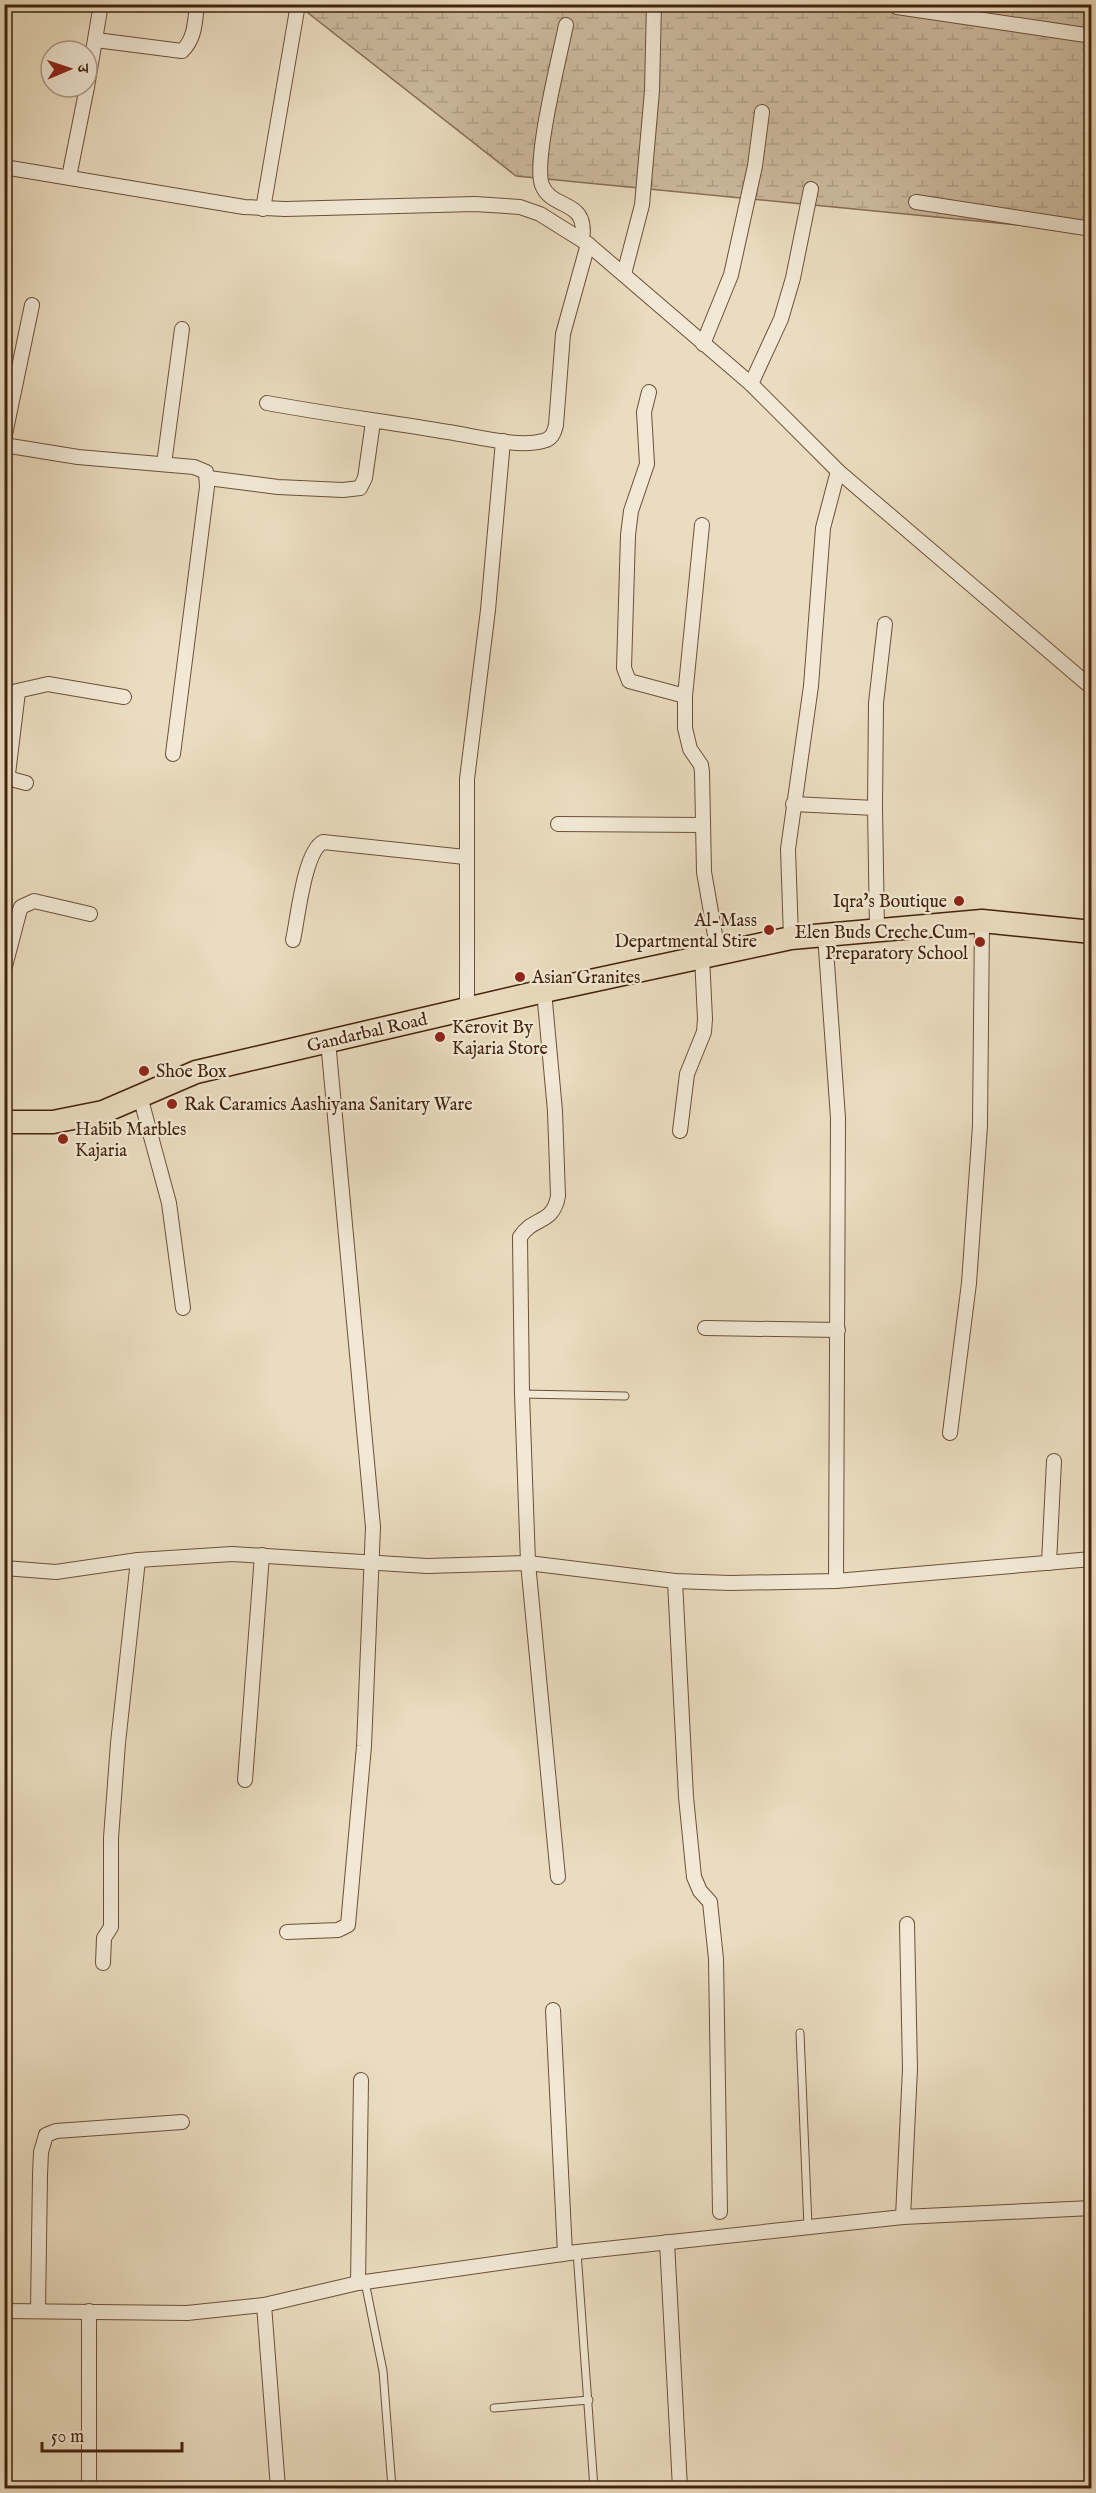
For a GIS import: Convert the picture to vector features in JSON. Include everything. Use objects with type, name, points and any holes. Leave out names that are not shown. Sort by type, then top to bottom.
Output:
[{"type":"main road","name":"Gandarbal Road","points":[[4,1122],[53,1122],[103,1112],[196,1071],[544,991],[791,938],[982,921],[1092,932]]},
{"type":"street","points":[[96,39],[101,4]]},
{"type":"street","points":[[99,40],[182,51],[193,36],[197,4]]},
{"type":"street","points":[[263,209],[298,4]]},
{"type":"street","points":[[624,274],[642,205],[652,91],[654,4]]},
{"type":"street","points":[[897,7],[1092,36]]},
{"type":"street","points":[[267,403],[372,422],[503,441],[533,443],[550,438],[554,433],[563,334],[585,242],[581,216],[548,192],[541,182],[543,138],[566,25]]},
{"type":"street","points":[[69,177],[85,99]]},
{"type":"street","points":[[703,344],[730,275],[755,166],[762,112]]},
{"type":"street","points":[[4,167],[263,209],[475,204],[520,207],[540,213],[585,242],[624,274],[751,384],[838,471],[1092,688]]},
{"type":"street","points":[[751,384],[781,319],[793,278],[811,189]]},
{"type":"street","points":[[916,202],[1092,229]]},
{"type":"street","points":[[4,439],[32,305]]},
{"type":"street","points":[[164,464],[182,329]]},
{"type":"street","points":[[649,392],[644,412],[647,464],[631,511],[628,535],[623,657],[625,675],[629,681],[637,685],[685,696]]},
{"type":"street","points":[[208,478],[278,487],[343,490],[360,488],[365,478],[372,422]]},
{"type":"street","points":[[467,1010],[465,857],[467,779],[488,610],[503,441]]},
{"type":"street","points":[[4,445],[78,457],[194,467],[206,472],[208,478],[173,754]]},
{"type":"street","points":[[791,938],[788,849],[811,686],[823,528],[838,471]]},
{"type":"street","points":[[680,1131],[687,1074],[704,1032],[710,954],[704,872],[702,772],[701,765],[686,739],[685,696],[702,525]]},
{"type":"street","points":[[878,929],[875,808],[876,703],[885,624]]},
{"type":"street","points":[[26,783],[11,779],[8,774],[11,693],[48,684],[124,697]]},
{"type":"street","points":[[793,804],[875,808]]},
{"type":"street","points":[[558,824],[703,825]]},
{"type":"street","points":[[293,940],[307,870],[317,845],[323,842],[465,857]]},
{"type":"street","points":[[4,970],[19,912],[26,904],[34,902],[90,914]]},
{"type":"street","points":[[950,1433],[969,1283],[980,1126],[982,921]]},
{"type":"street","points":[[825,935],[838,1118],[836,1581]]},
{"type":"street","points":[[544,991],[556,1123],[558,1196],[557,1206],[551,1215],[525,1229],[520,1238],[522,1394],[528,1563],[558,1877]]},
{"type":"street","points":[[287,1932],[338,1930],[345,1927],[349,1919],[364,1746],[373,1527],[328,1041]]},
{"type":"street","points":[[140,1096],[169,1203],[183,1308]]},
{"type":"street","points":[[705,1328],[838,1330]]},
{"type":"street","points":[[1049,1563],[1054,1461]]},
{"type":"street","points":[[4,1568],[56,1572],[138,1560],[201,1555],[262,1555],[371,1564],[464,1566],[528,1563],[675,1581],[836,1581],[1092,1559]]},
{"type":"street","points":[[245,1780],[262,1555]]},
{"type":"street","points":[[103,1963],[104,1938],[111,1927],[111,1838],[117,1743],[138,1560]]},
{"type":"street","points":[[675,1581],[686,1797],[694,1877],[700,1891],[710,1902],[716,1959],[720,2212]]},
{"type":"street","points":[[903,2217],[910,2069],[907,1924]]},
{"type":"street","points":[[553,2010],[557,2134],[571,2253]]},
{"type":"street","points":[[361,2080],[361,2282]]},
{"type":"street","points":[[38,2310],[41,2152],[46,2135],[56,2131],[182,2122]]},
{"type":"street","points":[[4,2311],[187,2313],[264,2305],[361,2282],[571,2253],[903,2217],[1092,2208]]},
{"type":"street","points":[[667,2242],[680,2488]]},
{"type":"street","points":[[264,2305],[278,2488]]},
{"type":"street","points":[[89,2311],[89,2488]]},
{"type":"lane","points":[[522,1394],[625,1396]]},
{"type":"lane","points":[[800,2033],[808,2227]]},
{"type":"lane","points":[[571,2253],[589,2400],[594,2488]]},
{"type":"lane","points":[[361,2282],[383,2371],[392,2488]]},
{"type":"lane","points":[[494,2408],[589,2400]]},
{"type":"green space","points":[[298,5],[1091,5],[1091,232],[516,176]]},
{"type":"place","name":"Iqra's Boutique","points":[[959,901]]},
{"type":"place","name":"Al-Mass Departmental Stire","points":[[769,930]]},
{"type":"place","name":"Elen Buds Creche Cum Preparatory School","points":[[980,942]]},
{"type":"place","name":"Asian Granites","points":[[520,977]]},
{"type":"place","name":"Kerovit By Kajaria Store","points":[[440,1037]]},
{"type":"place","name":"Shoe Box","points":[[144,1071]]},
{"type":"place","name":"Rak Caramics Aashiyana Sanitary Ware","points":[[172,1104]]},
{"type":"place","name":"Habib Marbles Kajaria","points":[[63,1139]]}]
